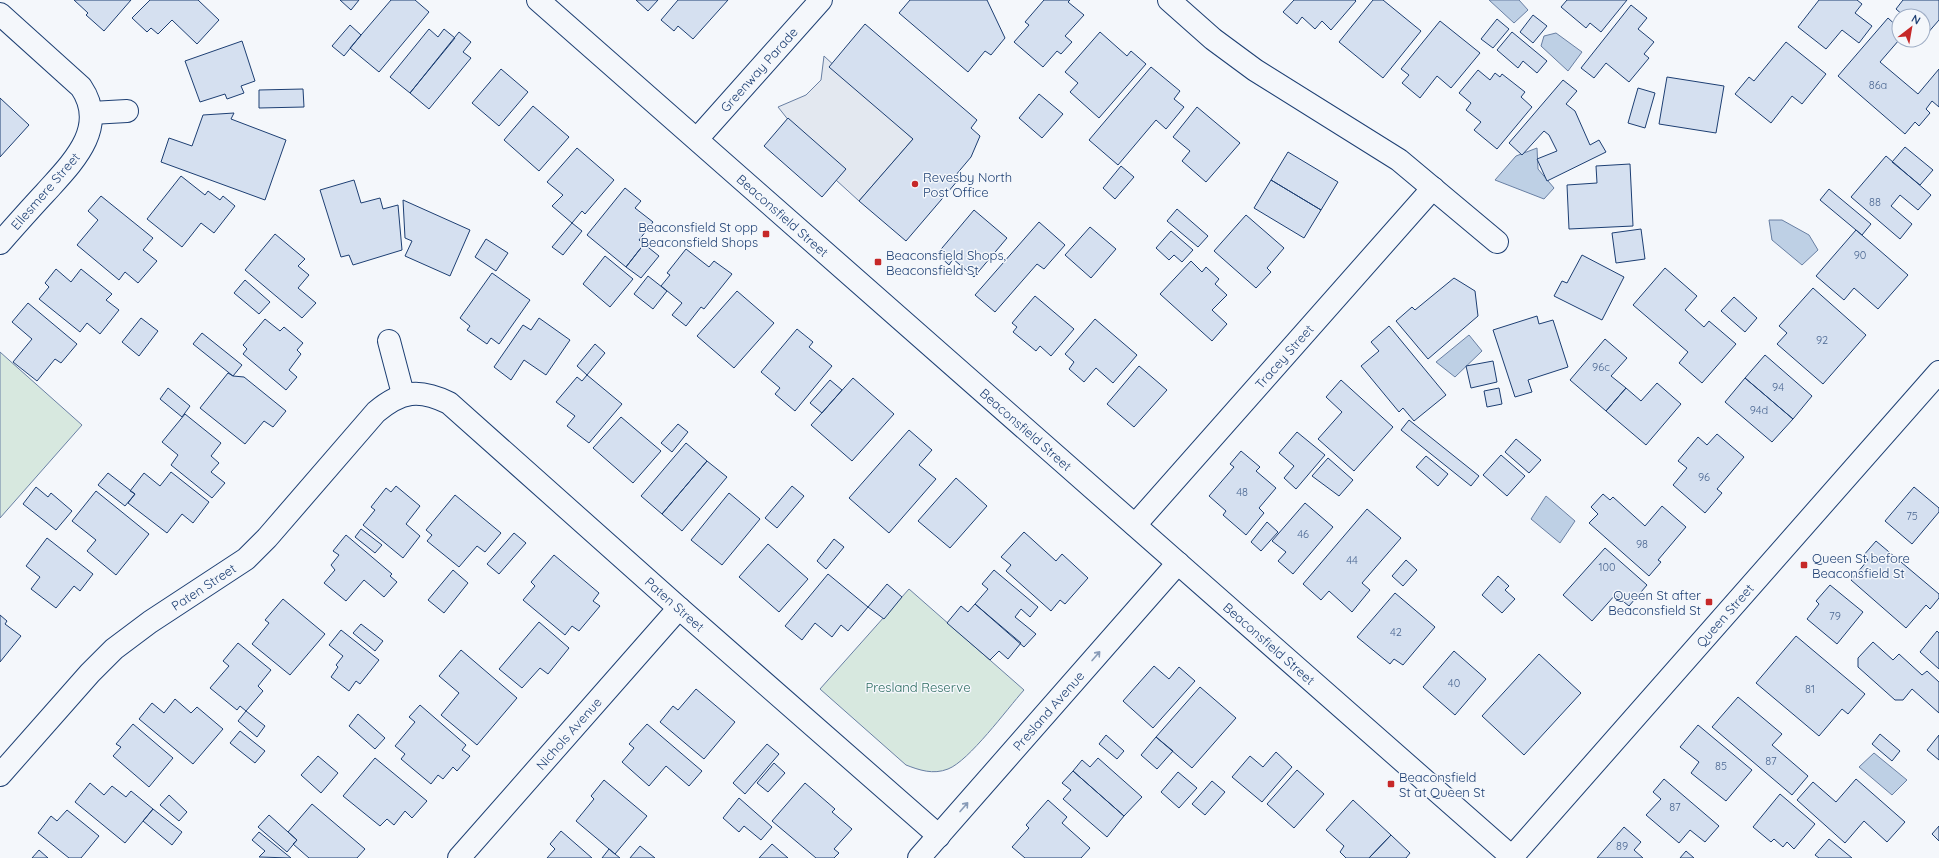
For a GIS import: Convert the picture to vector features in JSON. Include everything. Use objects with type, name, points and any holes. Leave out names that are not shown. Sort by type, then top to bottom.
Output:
[{"type":"street","name":"Beaconsfield Street","points":[[538,0],[1136,525],[1512,858]]},
{"type":"street","name":"Greenway Parade","points":[[697,139],[821,0]]},
{"type":"street","points":[[1169,0],[1235,55],[1276,84],[1379,147],[1433,188],[1497,242]]},
{"type":"street","name":"Ellesmere Street","points":[[0,14],[80,86],[88,97],[91,113],[91,121],[86,137],[73,162],[0,243]]},
{"type":"street","points":[[91,113],[127,111]]},
{"type":"street","name":"Tracey Street","points":[[1136,525],[1433,188]]},
{"type":"street","points":[[389,341],[403,394]]},
{"type":"street","name":"Queen Street","points":[[1512,858],[1939,372]]},
{"type":"street","name":"Paten Street","points":[[0,775],[90,673],[114,649],[134,633],[246,559],[376,412],[389,401],[403,394],[418,393],[434,396],[449,403],[679,608],[939,836]]},
{"type":"street","name":"Presland Avenue","points":[[919,858],[1178,563]]},
{"type":"street","name":"Nichols Avenue","points":[[459,858],[679,608]]},
{"type":"green space","points":[[0,352],[82,425],[0,518]]},
{"type":"green space","name":"Presland Reserve","points":[[909,589],[1024,690],[988,734],[966,756],[957,764],[948,769],[937,772],[916,769],[906,765],[820,689]]},
{"type":"shaded area","points":[[824,56],[913,139],[859,201],[836,180],[778,107],[806,95],[821,80]]},
{"type":"water","points":[[1489,0],[1519,0],[1528,10],[1514,23]]},
{"type":"water","points":[[1556,33],[1582,52],[1568,71],[1541,46],[1544,36]]},
{"type":"water","points":[[1537,148],[1538,169],[1554,188],[1544,199],[1495,180],[1516,156]]},
{"type":"water","points":[[1769,220],[1782,220],[1809,235],[1818,250],[1802,265],[1772,240]]},
{"type":"water","points":[[1469,335],[1482,351],[1455,377],[1436,362]]},
{"type":"water","points":[[1546,496],[1575,521],[1560,543],[1531,519]]},
{"type":"water","points":[[1874,753],[1907,780],[1892,795],[1859,767]]},
{"type":"building","points":[[74,0],[131,0],[104,31],[86,15],[88,13]]},
{"type":"building","points":[[150,0],[198,0],[219,20],[197,44],[172,20],[158,34],[151,28],[147,32],[132,18]]},
{"type":"building","points":[[340,0],[359,0],[351,10]]},
{"type":"building","points":[[391,0],[415,0],[429,12],[379,72],[350,48]]},
{"type":"building","points":[[636,0],[658,0],[648,11]]},
{"type":"building","points":[[678,0],[728,0],[693,39],[678,26],[674,31],[661,20]]},
{"type":"building","points":[[910,0],[987,0],[1005,38],[991,55],[985,51],[968,72],[899,13]]},
{"type":"building","points":[[1044,0],[1070,0],[1068,2],[1084,15],[1065,36],[1072,42],[1061,54],[1057,51],[1043,67],[1014,42],[1029,25],[1025,22]]},
{"type":"building","points":[[1294,0],[1356,1],[1331,30],[1322,21],[1315,29],[1302,17],[1297,24],[1283,12]]},
{"type":"building","points":[[1373,0],[1383,0],[1421,31],[1383,78],[1339,42]]},
{"type":"building","points":[[1567,0],[1627,0],[1601,32],[1590,23],[1586,28],[1561,7]]},
{"type":"building","points":[[1819,0],[1857,0],[1862,4],[1855,13],[1872,26],[1859,43],[1842,30],[1826,49],[1798,27]]},
{"type":"building","points":[[1903,0],[1939,0],[1939,20],[1931,29],[1931,8],[1897,8]]},
{"type":"building","points":[[1631,5],[1647,18],[1638,29],[1654,42],[1644,54],[1649,58],[1629,82],[1606,63],[1594,78],[1581,68]]},
{"type":"building","points":[[1533,15],[1547,26],[1533,43],[1520,32]]},
{"type":"building","points":[[1888,18],[1891,21],[1892,48],[1880,62],[1918,94],[1939,69],[1939,107],[1932,101],[1926,109],[1930,113],[1919,126],[1915,122],[1905,134],[1838,76]]},
{"type":"building","points":[[1497,19],[1509,29],[1493,48],[1481,39]]},
{"type":"building","points":[[1440,21],[1480,53],[1451,88],[1437,76],[1420,98],[1402,83],[1409,75],[1401,69]]},
{"type":"building","points":[[865,24],[977,120],[971,128],[980,136],[971,157],[955,176],[959,179],[906,241],[859,201],[913,139],[829,67]]},
{"type":"building","points":[[350,25],[361,35],[344,56],[332,46]]},
{"type":"building","points":[[429,29],[438,37],[444,29],[455,38],[410,93],[390,77]]},
{"type":"building","points":[[459,32],[471,42],[463,52],[471,58],[429,109],[410,93]]},
{"type":"building","points":[[1100,32],[1127,56],[1131,51],[1146,64],[1099,118],[1070,92],[1078,83],[1065,72]]},
{"type":"building","points":[[1512,32],[1547,61],[1537,73],[1523,61],[1518,68],[1497,50]]},
{"type":"building","points":[[242,41],[255,81],[241,86],[244,93],[227,99],[225,94],[200,102],[185,61]]},
{"type":"building","points":[[1786,42],[1826,74],[1802,104],[1792,96],[1771,123],[1735,94],[1749,77],[1754,81]]},
{"type":"building","points":[[1151,67],[1180,91],[1174,99],[1184,107],[1166,129],[1156,120],[1118,165],[1089,140]]},
{"type":"building","points":[[501,69],[528,92],[499,126],[472,103]]},
{"type":"building","points":[[1478,70],[1490,80],[1495,73],[1500,77],[1502,74],[1525,92],[1521,97],[1532,107],[1497,149],[1474,130],[1481,122],[1466,110],[1471,103],[1459,93]]},
{"type":"building","points":[[1667,77],[1724,86],[1716,133],[1659,124]]},
{"type":"building","points":[[1563,80],[1577,91],[1566,104],[1575,111],[1590,145],[1599,140],[1606,152],[1547,181],[1537,159],[1557,151],[1549,135],[1544,131],[1522,155],[1509,143]]},
{"type":"building","points":[[1638,88],[1655,93],[1645,128],[1628,123]]},
{"type":"building","points":[[303,89],[304,107],[259,108],[259,90]]},
{"type":"building","points":[[1039,94],[1063,114],[1042,138],[1019,118]]},
{"type":"building","points":[[0,98],[29,125],[0,157]]},
{"type":"building","points":[[533,106],[569,137],[539,171],[504,140]]},
{"type":"building","points":[[1197,107],[1240,143],[1206,182],[1182,161],[1190,151],[1173,137]]},
{"type":"building","points":[[234,113],[231,119],[286,140],[265,200],[161,162],[169,138],[192,146],[203,115]]},
{"type":"building","points":[[788,118],[846,169],[822,197],[764,146]]},
{"type":"building","points":[[1905,147],[1933,170],[1920,185],[1892,162]]},
{"type":"building","points":[[577,148],[614,180],[585,214],[582,211],[572,223],[552,206],[563,195],[547,182]]},
{"type":"building","points":[[1288,152],[1338,182],[1321,210],[1271,180]]},
{"type":"building","points":[[1886,156],[1931,195],[1918,210],[1900,195],[1891,206],[1912,224],[1900,239],[1851,197]]},
{"type":"building","points":[[1630,164],[1633,226],[1569,229],[1567,185],[1597,183],[1596,166]]},
{"type":"building","points":[[1121,166],[1134,177],[1115,199],[1103,188]]},
{"type":"building","points":[[181,176],[205,195],[208,191],[220,200],[223,196],[235,206],[214,233],[201,223],[182,247],[147,219]]},
{"type":"building","points":[[354,180],[361,203],[380,198],[383,209],[398,205],[402,250],[353,265],[349,255],[341,257],[320,190]]},
{"type":"building","points":[[1271,180],[1321,210],[1304,238],[1254,208]]},
{"type":"building","points":[[625,188],[641,201],[635,208],[653,222],[639,240],[644,244],[626,267],[587,235]]},
{"type":"building","points":[[1829,189],[1871,224],[1862,235],[1820,200]]},
{"type":"building","points":[[101,196],[153,238],[143,250],[157,261],[138,283],[125,272],[119,280],[77,245],[98,220],[88,211]]},
{"type":"building","points":[[403,200],[470,230],[450,276],[405,256],[412,241],[405,238]]},
{"type":"building","points":[[1177,209],[1208,236],[1198,247],[1167,221]]},
{"type":"building","points":[[974,210],[1007,238],[974,277],[953,259],[949,265],[937,254]]},
{"type":"building","points":[[1246,215],[1284,248],[1267,268],[1271,272],[1256,288],[1214,251]]},
{"type":"building","points":[[1039,222],[1065,245],[1044,269],[1037,264],[995,312],[975,295]]},
{"type":"building","points":[[572,223],[582,231],[563,255],[552,247]]},
{"type":"building","points":[[1090,227],[1116,249],[1091,278],[1065,255]]},
{"type":"building","points":[[1641,229],[1645,259],[1616,263],[1612,233]]},
{"type":"building","points":[[1856,230],[1908,275],[1878,309],[1854,288],[1844,300],[1816,276]]},
{"type":"building","points":[[1171,231],[1193,250],[1182,262],[1174,255],[1169,260],[1156,248]]},
{"type":"building","points":[[275,234],[305,259],[298,266],[309,275],[298,288],[316,303],[302,318],[245,270]]},
{"type":"building","points":[[486,239],[508,253],[496,271],[475,257]]},
{"type":"building","points":[[644,244],[659,256],[641,278],[626,267]]},
{"type":"building","points":[[686,249],[709,267],[714,261],[732,274],[704,309],[701,307],[686,326],[672,315],[682,303],[661,286],[670,275],[667,273]]},
{"type":"building","points":[[1582,255],[1624,277],[1602,320],[1554,296],[1562,281],[1567,283]]},
{"type":"building","points":[[605,256],[633,279],[610,307],[583,284]]},
{"type":"building","points":[[1191,261],[1202,272],[1206,267],[1219,279],[1215,284],[1227,295],[1212,310],[1227,324],[1212,341],[1160,294]]},
{"type":"building","points":[[1665,268],[1697,296],[1685,310],[1704,327],[1709,321],[1736,344],[1702,383],[1679,363],[1688,352],[1633,305]]},
{"type":"building","points":[[56,269],[71,282],[81,269],[112,294],[106,300],[119,310],[100,334],[87,323],[80,332],[39,299],[49,287],[45,283]]},
{"type":"building","points":[[492,273],[530,300],[499,344],[491,338],[487,344],[467,330],[470,326],[460,318]]},
{"type":"building","points":[[648,276],[667,291],[653,309],[634,294]]},
{"type":"building","points":[[1454,278],[1475,291],[1478,316],[1428,359],[1396,321],[1412,307],[1415,310]]},
{"type":"building","points":[[245,280],[270,302],[259,314],[234,293]]},
{"type":"building","points":[[1813,288],[1866,335],[1823,384],[1777,344],[1787,333],[1779,326]]},
{"type":"building","points":[[737,291],[774,323],[734,368],[697,336]]},
{"type":"building","points":[[1035,296],[1074,329],[1051,356],[1040,346],[1036,351],[1013,332],[1017,327],[1012,323]]},
{"type":"building","points":[[1734,297],[1757,318],[1745,332],[1721,311]]},
{"type":"building","points":[[28,303],[77,344],[61,363],[55,359],[37,381],[13,362],[32,339],[12,322]]},
{"type":"building","points":[[1537,316],[1539,324],[1553,320],[1568,367],[1528,380],[1532,392],[1515,397],[1493,330]]},
{"type":"building","points":[[141,318],[158,331],[139,356],[122,342]]},
{"type":"building","points":[[539,318],[570,340],[546,375],[524,360],[511,380],[494,367],[523,325],[531,330]]},
{"type":"building","points":[[265,319],[280,331],[284,327],[303,343],[297,350],[301,354],[289,370],[297,377],[286,390],[243,354],[247,349],[243,345]]},
{"type":"building","points":[[1095,319],[1137,355],[1113,383],[1096,368],[1084,382],[1069,369],[1074,362],[1065,354]]},
{"type":"building","points":[[1389,326],[1446,395],[1414,421],[1403,408],[1399,412],[1361,366],[1379,351],[1371,342]]},
{"type":"building","points":[[797,329],[813,342],[809,347],[832,366],[795,411],[775,394],[780,388],[761,372]]},
{"type":"building","points":[[202,333],[242,365],[233,376],[193,344]]},
{"type":"building","points":[[1605,339],[1627,358],[1611,376],[1626,388],[1606,411],[1570,380]]},
{"type":"building","points":[[595,344],[605,353],[587,375],[577,366]]},
{"type":"building","points":[[1765,355],[1812,396],[1793,419],[1745,378]]},
{"type":"building","points":[[1493,361],[1497,382],[1471,388],[1466,366]]},
{"type":"building","points":[[1139,366],[1167,390],[1134,427],[1107,404]]},
{"type":"building","points":[[228,373],[233,376],[244,377],[286,411],[273,427],[264,421],[245,444],[200,408]]},
{"type":"building","points":[[587,375],[622,404],[589,443],[567,426],[575,416],[556,402],[577,377],[582,381]]},
{"type":"building","points":[[853,378],[894,414],[852,461],[811,425]]},
{"type":"building","points":[[1745,378],[1793,419],[1772,442],[1725,402]]},
{"type":"building","points":[[830,380],[842,390],[822,413],[810,403]]},
{"type":"building","points":[[1341,380],[1393,427],[1354,471],[1318,439],[1342,412],[1326,397]]},
{"type":"building","points":[[1657,383],[1681,404],[1646,445],[1606,411],[1626,388],[1641,401]]},
{"type":"building","points":[[168,388],[190,406],[182,417],[160,399]]},
{"type":"building","points":[[1499,388],[1502,404],[1487,407],[1484,391]]},
{"type":"building","points":[[185,414],[221,443],[211,456],[219,463],[211,472],[225,483],[212,498],[171,465],[178,455],[162,442]]},
{"type":"building","points":[[621,417],[661,451],[633,483],[593,448]]},
{"type":"building","points":[[1409,420],[1479,476],[1471,486],[1401,430]]},
{"type":"building","points":[[678,424],[688,432],[672,452],[661,443]]},
{"type":"building","points":[[909,430],[932,450],[919,465],[936,479],[889,533],[849,498]]},
{"type":"building","points":[[1297,432],[1325,455],[1296,489],[1284,478],[1294,466],[1279,453]]},
{"type":"building","points":[[1717,434],[1744,457],[1717,489],[1722,493],[1705,513],[1673,485],[1687,468],[1678,461],[1698,437],[1707,445]]},
{"type":"building","points":[[1516,439],[1541,460],[1529,473],[1505,452]]},
{"type":"building","points":[[686,443],[707,461],[662,514],[641,496]]},
{"type":"building","points":[[1241,451],[1260,467],[1256,471],[1276,488],[1259,508],[1264,513],[1246,535],[1223,515],[1226,511],[1209,496],[1234,467],[1230,464]]},
{"type":"building","points":[[1501,455],[1525,476],[1507,496],[1483,475]]},
{"type":"building","points":[[1426,456],[1448,474],[1438,486],[1416,467]]},
{"type":"building","points":[[1328,458],[1353,480],[1339,496],[1312,476]]},
{"type":"building","points":[[707,461],[727,477],[682,531],[662,514]]},
{"type":"building","points":[[171,472],[209,502],[193,523],[182,514],[167,533],[128,503],[135,494],[130,491],[144,473],[160,486]]},
{"type":"building","points":[[108,473],[135,494],[125,506],[98,485]]},
{"type":"building","points":[[956,478],[987,506],[950,548],[918,521]]},
{"type":"building","points":[[396,486],[420,506],[406,524],[420,536],[403,558],[363,525],[375,510],[371,507],[386,488],[391,492]]},
{"type":"building","points":[[792,486],[804,496],[777,528],[765,518]]},
{"type":"building","points":[[36,487],[48,497],[51,493],[72,511],[56,530],[23,504]]},
{"type":"building","points":[[1914,487],[1939,508],[1939,512],[1912,544],[1885,521]]},
{"type":"building","points":[[96,491],[149,534],[116,575],[87,551],[96,540],[72,521]]},
{"type":"building","points":[[729,493],[760,519],[722,565],[691,540]]},
{"type":"building","points":[[1603,494],[1610,500],[1613,497],[1645,526],[1662,506],[1686,527],[1658,560],[1661,562],[1649,576],[1589,523],[1598,514],[1591,507]]},
{"type":"building","points":[[455,495],[501,533],[485,552],[477,546],[459,567],[427,541],[432,535],[426,530]]},
{"type":"building","points":[[1305,503],[1333,527],[1293,574],[1278,561],[1286,552],[1272,541]]},
{"type":"building","points":[[1367,509],[1401,538],[1362,583],[1370,590],[1352,612],[1329,591],[1321,600],[1303,584]]},
{"type":"building","points":[[1267,522],[1278,532],[1261,551],[1251,542]]},
{"type":"building","points":[[361,529],[382,545],[375,553],[355,537]]},
{"type":"building","points":[[1024,532],[1056,561],[1062,554],[1088,578],[1065,604],[1060,600],[1051,611],[1006,571],[1011,565],[1001,557]]},
{"type":"building","points":[[514,533],[526,543],[499,574],[487,564]]},
{"type":"building","points":[[346,535],[392,574],[390,576],[397,582],[384,597],[364,580],[346,601],[324,583],[335,570],[331,565],[339,555],[333,551]]},
{"type":"building","points":[[47,538],[93,574],[80,591],[74,586],[56,608],[31,589],[40,577],[26,566]]},
{"type":"building","points":[[834,539],[844,547],[826,569],[817,561]]},
{"type":"building","points":[[1876,541],[1939,594],[1939,598],[1930,609],[1926,605],[1906,628],[1851,580],[1868,560],[1863,556]]},
{"type":"building","points":[[768,544],[808,579],[779,612],[739,577]]},
{"type":"building","points":[[1605,548],[1647,585],[1629,606],[1615,595],[1592,621],[1563,595]]},
{"type":"building","points":[[554,555],[599,593],[593,601],[600,606],[579,631],[572,626],[565,635],[523,600],[535,586],[531,582]]},
{"type":"building","points":[[1406,560],[1417,570],[1403,586],[1392,576]]},
{"type":"building","points":[[453,570],[468,583],[444,613],[428,600]]},
{"type":"building","points":[[994,570],[1038,607],[1030,617],[1021,609],[1015,617],[1036,634],[1024,647],[975,604],[988,589],[982,584]]},
{"type":"building","points":[[828,574],[868,607],[848,631],[841,625],[832,637],[815,623],[802,640],[785,626]]},
{"type":"building","points":[[1498,576],[1509,586],[1505,590],[1515,599],[1502,613],[1482,595]]},
{"type":"building","points":[[887,584],[902,597],[884,619],[868,607]]},
{"type":"building","points":[[1830,585],[1863,612],[1837,644],[1807,619],[1819,604],[1816,601]]},
{"type":"building","points":[[1395,593],[1435,627],[1403,665],[1394,659],[1390,664],[1357,637]]},
{"type":"building","points":[[283,599],[325,634],[290,675],[252,644],[269,623],[265,620]]},
{"type":"building","points":[[975,604],[1021,643],[1008,659],[999,651],[990,660],[947,623],[961,606],[968,612]]},
{"type":"building","points":[[0,615],[7,621],[5,624],[21,636],[0,662]]},
{"type":"building","points":[[539,622],[569,648],[548,674],[540,668],[522,688],[499,669]]},
{"type":"building","points":[[361,624],[383,641],[375,651],[353,633]]},
{"type":"building","points":[[341,630],[379,660],[360,684],[356,681],[349,691],[331,677],[338,667],[336,665],[343,656],[329,645]]},
{"type":"building","points":[[1937,631],[1939,633],[1939,669],[1920,652]]},
{"type":"building","points":[[1796,636],[1865,694],[1848,714],[1842,709],[1819,736],[1756,683]]},
{"type":"building","points":[[1873,642],[1893,660],[1899,654],[1922,675],[1927,671],[1939,682],[1939,713],[1912,689],[1903,700],[1895,700],[1858,667],[1858,658]]},
{"type":"building","points":[[238,643],[271,670],[258,686],[263,691],[246,711],[240,706],[237,710],[210,688],[229,666],[223,661]]},
{"type":"building","points":[[461,650],[517,698],[477,745],[441,715],[459,693],[439,676]]},
{"type":"building","points":[[1454,651],[1486,679],[1455,715],[1423,687]]},
{"type":"building","points":[[1539,654],[1581,693],[1524,755],[1482,716]]},
{"type":"building","points":[[1154,666],[1169,679],[1179,667],[1195,681],[1153,728],[1123,701]]},
{"type":"building","points":[[1200,687],[1236,718],[1192,768],[1156,737]]},
{"type":"building","points":[[696,689],[735,722],[704,759],[660,722],[673,706],[678,710]]},
{"type":"building","points":[[1738,697],[1782,734],[1772,745],[1808,776],[1792,795],[1712,727]]},
{"type":"building","points":[[175,699],[191,713],[197,707],[223,729],[193,764],[139,719],[152,703],[164,713]]},
{"type":"building","points":[[420,705],[466,745],[462,750],[470,756],[457,771],[453,767],[443,779],[438,775],[431,784],[401,759],[405,754],[395,746],[415,722],[409,717]]},
{"type":"building","points":[[246,711],[265,726],[257,737],[238,721]]},
{"type":"building","points":[[358,714],[385,738],[375,749],[349,726]]},
{"type":"building","points":[[133,724],[173,758],[149,787],[113,756],[121,747],[116,744]]},
{"type":"building","points":[[647,724],[702,771],[689,786],[666,766],[649,786],[622,762],[634,748],[629,744]]},
{"type":"building","points":[[1698,725],[1752,770],[1726,801],[1691,773],[1699,762],[1680,747]]},
{"type":"building","points":[[240,731],[265,751],[255,763],[230,743]]},
{"type":"building","points":[[1880,734],[1900,751],[1892,761],[1872,744]]},
{"type":"building","points":[[1106,735],[1124,751],[1117,759],[1099,744]]},
{"type":"building","points":[[1939,735],[1939,760],[1927,750]]},
{"type":"building","points":[[1156,737],[1173,751],[1157,769],[1141,755]]},
{"type":"building","points":[[767,744],[779,754],[745,794],[733,783]]},
{"type":"building","points":[[1276,752],[1292,767],[1262,802],[1232,777],[1250,756],[1263,767]]},
{"type":"building","points":[[318,756],[338,773],[321,793],[301,775]]},
{"type":"building","points":[[375,758],[427,801],[412,818],[405,811],[394,825],[387,819],[380,826],[343,796]]},
{"type":"building","points":[[1098,758],[1142,797],[1124,816],[1073,771],[1082,760],[1090,767]]},
{"type":"building","points":[[774,763],[785,773],[768,792],[757,783]]},
{"type":"building","points":[[1297,770],[1324,794],[1294,828],[1267,804]]},
{"type":"building","points":[[1073,771],[1124,816],[1107,837],[1063,799],[1071,790],[1062,783]]},
{"type":"building","points":[[1178,772],[1197,788],[1179,808],[1161,792]]},
{"type":"building","points":[[1664,779],[1719,826],[1705,842],[1690,830],[1679,843],[1646,815],[1661,799],[1653,792]]},
{"type":"building","points":[[1856,779],[1905,822],[1887,842],[1864,821],[1845,843],[1797,800],[1813,782],[1836,802]]},
{"type":"building","points":[[604,780],[647,816],[615,854],[576,821],[594,799],[591,796]]},
{"type":"building","points":[[1212,781],[1225,792],[1205,815],[1192,804]]},
{"type":"building","points":[[90,783],[104,795],[112,786],[126,797],[131,791],[153,809],[125,843],[75,802]]},
{"type":"building","points":[[805,783],[835,809],[832,812],[852,829],[834,849],[839,853],[834,858],[816,858],[772,821]]},
{"type":"building","points":[[1780,794],[1815,824],[1794,849],[1787,842],[1783,847],[1774,839],[1771,842],[1753,827]]},
{"type":"building","points":[[169,795],[187,812],[179,821],[160,805]]},
{"type":"building","points":[[739,798],[772,827],[761,840],[744,826],[739,832],[723,818]]},
{"type":"building","points":[[1048,800],[1067,817],[1062,823],[1090,848],[1081,858],[1025,858],[1012,847],[1029,828],[1026,825]]},
{"type":"building","points":[[1353,800],[1391,835],[1369,858],[1346,858],[1340,852],[1344,846],[1326,830]]},
{"type":"building","points":[[312,804],[365,849],[357,858],[309,858],[293,844],[297,840],[288,832]]},
{"type":"building","points":[[153,809],[182,832],[172,845],[143,821]]},
{"type":"building","points":[[67,810],[99,836],[81,858],[69,858],[38,833],[51,816],[57,821]]},
{"type":"building","points":[[269,815],[297,840],[287,852],[258,827]]},
{"type":"building","points":[[1939,826],[1939,841],[1932,834]]},
{"type":"building","points":[[1624,827],[1641,842],[1634,850],[1643,858],[1597,858]]},
{"type":"building","points":[[561,831],[592,858],[547,858],[555,849],[550,844]]},
{"type":"building","points":[[259,832],[291,858],[259,857],[265,851],[252,840]]},
{"type":"building","points":[[1391,835],[1410,853],[1406,858],[1369,858]]},
{"type":"building","points":[[1829,839],[1852,858],[1819,858],[1815,855]]},
{"type":"building","points":[[772,844],[788,858],[759,858]]},
{"type":"building","points":[[640,846],[655,858],[630,858]]},
{"type":"building","points":[[609,849],[615,854],[620,858],[602,858]]},
{"type":"building","points":[[39,850],[48,858],[32,858]]},
{"type":"building","points":[[1686,851],[1694,858],[1680,858]]},
{"type":"place","name":"Revesby North Post Office","points":[[915,184]]},
{"type":"place","name":"Beaconsfield St opp Beaconsfield Shops","points":[[766,234]]},
{"type":"place","name":"Beaconsfield Shops, Beaconsfield St","points":[[878,262]]},
{"type":"place","name":"Queen St before Beaconsfield St","points":[[1804,565]]},
{"type":"place","name":"Queen St after Beaconsfield St","points":[[1709,602]]},
{"type":"place","name":"Beaconsfield St at Queen St","points":[[1391,784]]}]
